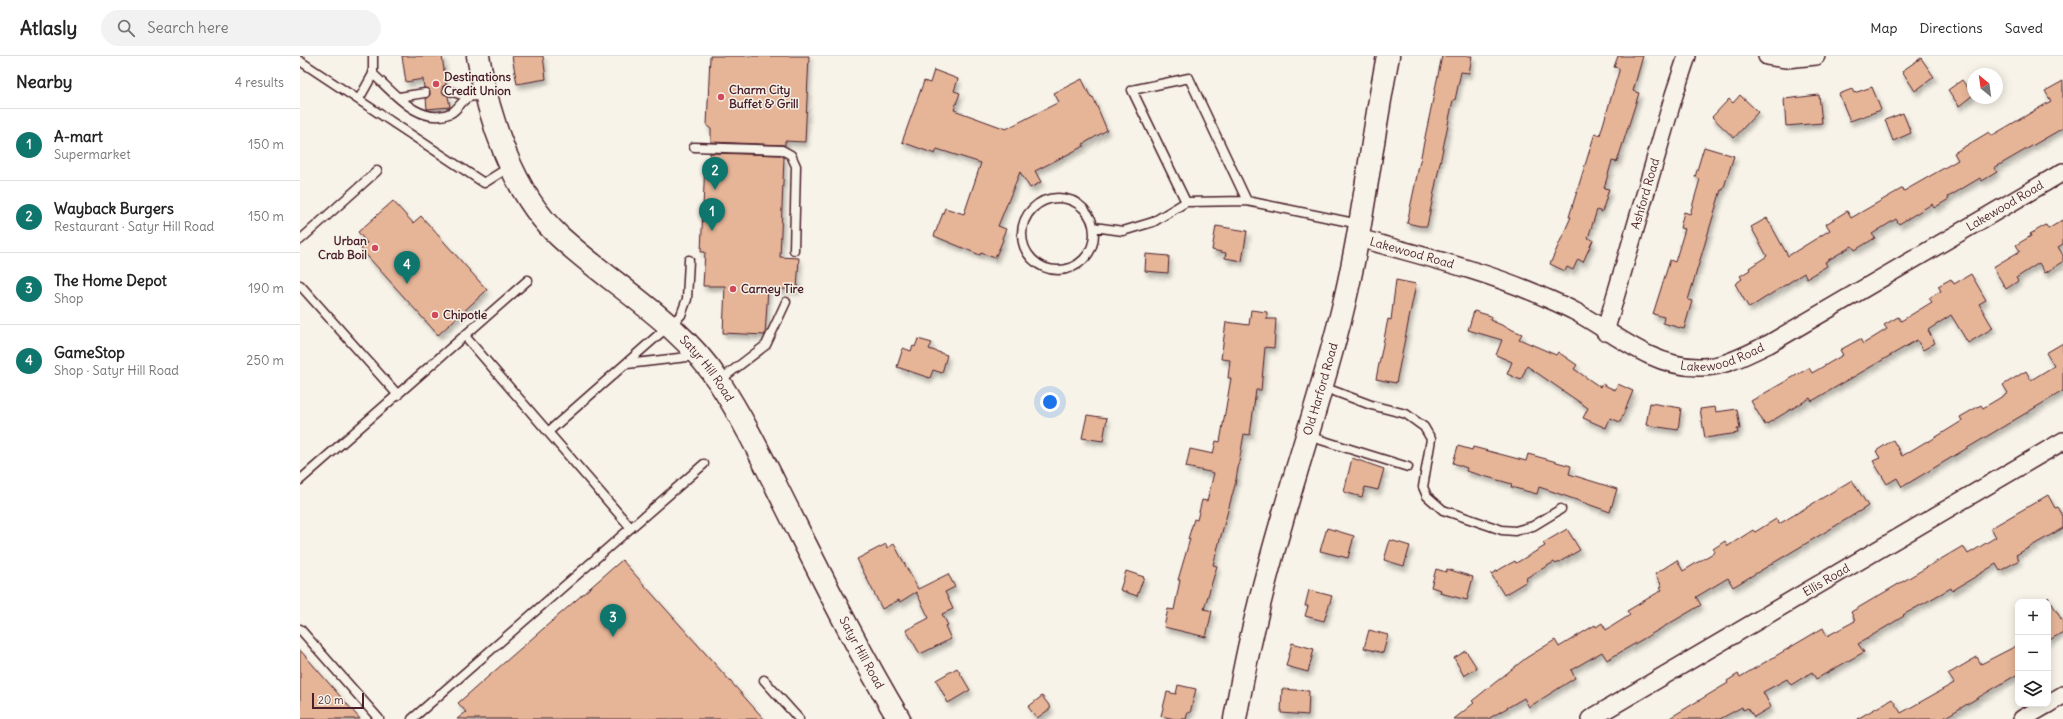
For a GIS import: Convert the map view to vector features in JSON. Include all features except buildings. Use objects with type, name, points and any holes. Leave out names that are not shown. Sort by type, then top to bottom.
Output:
[{"type":"street","name":"Satyr Hill Road","points":[[478,56],[477,96],[490,115],[512,165],[531,201],[559,236],[670,326],[698,356],[718,381],[762,459],[868,667],[899,719]]},
{"type":"street","name":"Old Harford Road","points":[[1235,719],[1255,621],[1323,387],[1360,231],[1388,56]]},
{"type":"street","name":"Ashford Road","points":[[1605,332],[1674,95],[1687,56]]},
{"type":"street","points":[[1767,56],[1786,59],[1816,56]]},
{"type":"street","name":"Lakewood Road","points":[[1360,231],[1500,280],[1576,312],[1605,332],[1655,358],[1676,365],[1698,368],[1734,360],[1769,344],[2063,172]]},
{"type":"street","name":"Ellis Road","points":[[1590,719],[2063,441]]},
{"type":"street","points":[[2051,702],[2063,695]]},
{"type":"street","points":[[2022,719],[2043,707]]},
{"type":"lane","points":[[359,99],[373,74],[373,56]]},
{"type":"lane","points":[[300,60],[484,183],[512,165]]},
{"type":"lane","points":[[373,74],[410,108],[421,114],[431,116],[451,113],[477,96]]},
{"type":"lane","points":[[1186,202],[1132,90],[1189,78],[1247,201]]},
{"type":"lane","points":[[447,90],[477,96]]},
{"type":"lane","points":[[399,97],[425,93]]},
{"type":"lane","points":[[694,147],[782,150],[791,155],[796,166],[794,250]]},
{"type":"lane","points":[[300,240],[377,171]]},
{"type":"lane","points":[[1060,198],[1072,200],[1082,206],[1090,216],[1094,227],[1095,239],[1091,250],[1084,260],[1075,267],[1057,270],[1040,266],[1031,258],[1024,248],[1022,236],[1023,224],[1029,213],[1037,205],[1048,200],[1060,198]]},
{"type":"lane","points":[[1094,227],[1123,231],[1153,222],[1186,202],[1247,201],[1360,231]]},
{"type":"lane","points":[[548,432],[681,315],[687,299],[689,260]]},
{"type":"lane","points":[[300,480],[466,336],[528,280]]},
{"type":"lane","points":[[300,285],[398,395]]},
{"type":"lane","points":[[718,381],[766,345],[786,302]]},
{"type":"lane","points":[[466,336],[631,528]]},
{"type":"lane","points":[[627,364],[698,356]]},
{"type":"lane","points":[[1323,387],[1370,405],[1406,414],[1424,427],[1431,439],[1428,465],[1423,487],[1427,496],[1443,510],[1502,530],[1515,531],[1533,526],[1561,509]]},
{"type":"lane","points":[[1308,436],[1408,467]]},
{"type":"lane","points":[[412,719],[704,464]]},
{"type":"lane","points":[[300,629],[379,719]]},
{"type":"lane","points":[[764,680],[799,719]]},
{"type":"place","name":"Destinations Credit Union","points":[[436,84]]},
{"type":"place","name":"Charm City Buffet & Grill","points":[[721,97]]},
{"type":"place","name":"Wayback Burgers","points":[[715,190]]},
{"type":"place","name":"A-mart","points":[[712,231]]},
{"type":"place","name":"Urban Crab Boil","points":[[375,248]]},
{"type":"place","name":"GameStop","points":[[407,284]]},
{"type":"place","name":"Carney Tire","points":[[733,289]]},
{"type":"place","name":"Chipotle","points":[[435,315]]},
{"type":"place","name":"The Home Depot","points":[[613,637]]}]
